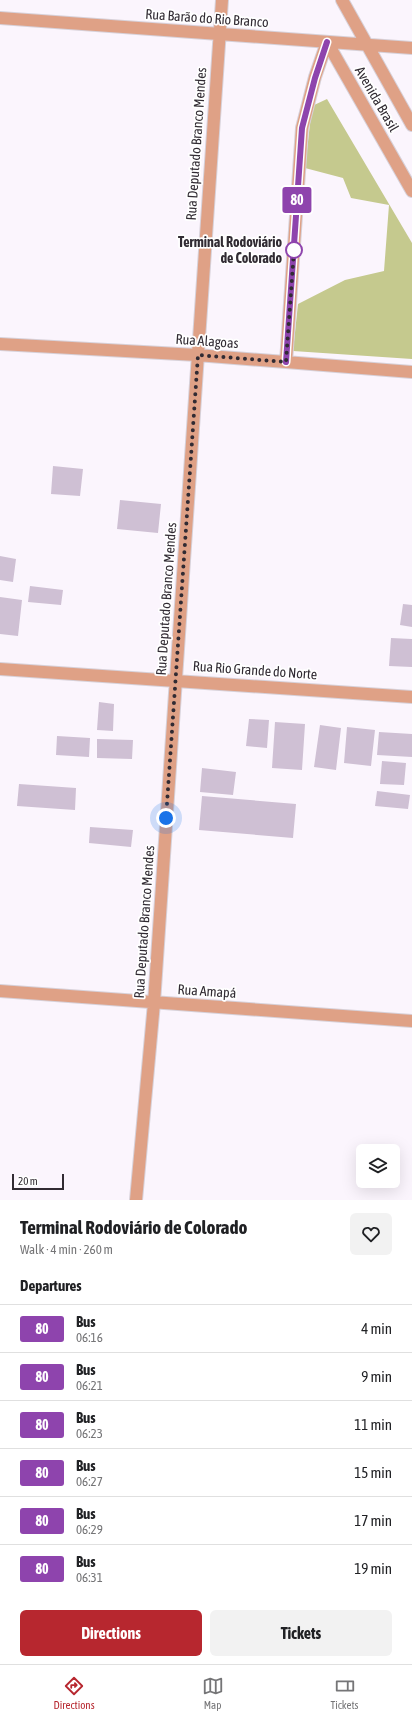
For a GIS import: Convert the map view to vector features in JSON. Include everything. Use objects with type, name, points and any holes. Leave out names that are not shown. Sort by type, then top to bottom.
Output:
[{"type":"street","name":"Rua Deputado Branco Mendes","points":[[136,1200],[154,1003],[222,0]]},
{"type":"street","name":"Avenida Brasil","points":[[342,0],[412,125]]},
{"type":"street","name":"Rua Barão do Rio Branco","points":[[0,18],[412,48]]},
{"type":"street","name":"Avenida Brasil","points":[[327,42],[412,191]]},
{"type":"street","points":[[286,362],[302,128],[315,78],[327,42]]},
{"type":"street","name":"Rua Alagoas","points":[[0,344],[198,355],[412,372]]},
{"type":"street","name":"Rua Rio Grande do Norte","points":[[0,669],[412,697]]},
{"type":"street","name":"Rua Amapá","points":[[0,991],[412,1021]]},
{"type":"green space","points":[[327,99],[412,243],[412,359],[293,351],[298,304],[345,280],[384,271],[389,205],[351,198],[343,178],[305,168],[312,106]]},
{"type":"building","points":[[53,466],[83,469],[80,496],[51,494]]},
{"type":"building","points":[[120,500],[161,504],[158,533],[117,529]]},
{"type":"building","points":[[0,556],[16,559],[13,582],[0,580]]},
{"type":"building","points":[[30,586],[63,590],[61,605],[28,602]]},
{"type":"building","points":[[0,597],[22,600],[18,636],[0,634]]},
{"type":"building","points":[[403,604],[412,605],[412,627],[400,625]]},
{"type":"building","points":[[391,638],[412,639],[412,667],[389,666]]},
{"type":"building","points":[[99,702],[114,704],[113,731],[97,730]]},
{"type":"building","points":[[249,719],[269,720],[267,748],[246,746]]},
{"type":"building","points":[[275,722],[305,724],[302,770],[272,768]]},
{"type":"building","points":[[320,725],[341,728],[336,770],[314,767]]},
{"type":"building","points":[[347,727],[375,730],[371,766],[344,763]]},
{"type":"building","points":[[379,732],[412,734],[412,757],[377,755]]},
{"type":"building","points":[[57,736],[90,738],[89,757],[56,755]]},
{"type":"building","points":[[97,739],[133,740],[132,759],[97,758]]},
{"type":"building","points":[[382,761],[406,763],[404,785],[380,784]]},
{"type":"building","points":[[202,768],[236,772],[233,795],[200,792]]},
{"type":"building","points":[[19,784],[76,788],[75,810],[17,806]]},
{"type":"building","points":[[377,791],[410,795],[408,809],[375,806]]},
{"type":"building","points":[[202,796],[296,804],[293,838],[199,830]]},
{"type":"building","points":[[90,827],[133,830],[131,847],[89,843]]},
{"type":"bus line","name":"80","points":[[286,362],[302,128],[315,78],[327,42]]},
{"type":"place","name":"Terminal Rodoviário de Colorado","points":[[294,250]]},
{"type":"route","points":[[166,818],[198,355],[286,362],[294,250]]}]
